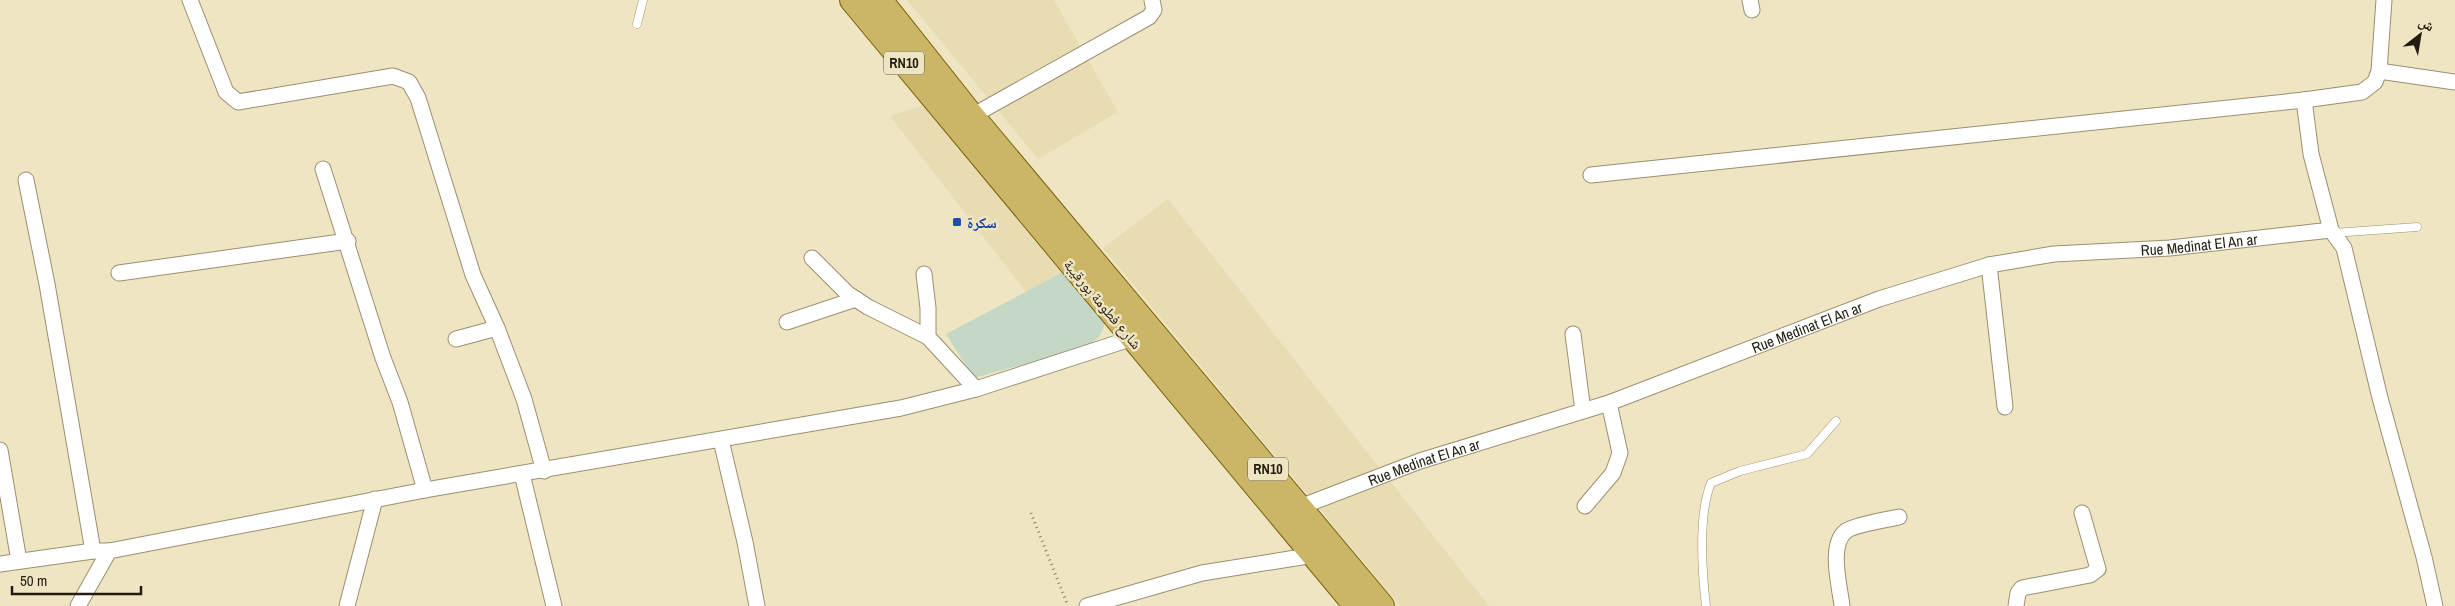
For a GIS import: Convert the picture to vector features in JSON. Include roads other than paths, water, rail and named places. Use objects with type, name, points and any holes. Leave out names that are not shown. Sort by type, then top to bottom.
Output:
[{"type":"main road","name":"شارع فطومة بورقيبة","points":[[852,0],[1142,336],[1300,507],[1382,606]]},
{"type":"main road","name":"شارع فطومة بورقيبة","points":[[880,0],[1314,555],[1356,606]]},
{"type":"street","points":[[190,0],[226,92],[238,102],[393,76],[409,82],[418,98],[473,275],[497,328],[524,399],[544,470]]},
{"type":"street","points":[[972,116],[1148,17],[1154,10],[1152,0]]},
{"type":"street","points":[[1591,174],[2304,100],[2362,92],[2375,82],[2379,71],[2384,0]]},
{"type":"street","points":[[2379,71],[2455,82]]},
{"type":"street","points":[[2304,100],[2311,154],[2332,232],[2344,248],[2380,398],[2424,557],[2435,606]]},
{"type":"street","points":[[324,169],[383,358],[400,402],[425,490]]},
{"type":"street","points":[[26,180],[101,551],[78,606]]},
{"type":"street","name":"Rue Medinat El An ar","points":[[1300,507],[1420,462],[1609,403],[1879,298],[1989,265],[2054,254],[2170,248],[2332,232]]},
{"type":"street","points":[[119,272],[348,242]]},
{"type":"street","points":[[812,258],[837,285],[856,300],[928,337],[976,389]]},
{"type":"street","points":[[1989,265],[2004,407]]},
{"type":"street","points":[[924,274],[928,308],[928,337]]},
{"type":"street","points":[[788,322],[856,300]]},
{"type":"street","points":[[456,339],[497,328]]},
{"type":"street","points":[[1573,334],[1583,411]]},
{"type":"street","points":[[0,564],[101,551],[425,490],[901,408],[976,389],[1142,336]]},
{"type":"street","points":[[1586,506],[1613,474],[1620,453],[1609,403]]},
{"type":"street","points":[[721,440],[745,542],[757,606]]},
{"type":"street","points":[[0,450],[19,561]]},
{"type":"street","points":[[522,474],[554,606]]},
{"type":"street","points":[[346,606],[375,500]]},
{"type":"street","points":[[2016,606],[2018,593],[2022,588],[2090,575],[2098,570],[2082,513]]},
{"type":"street","points":[[1842,606],[1836,568],[1841,537],[1847,530],[1899,516]]},
{"type":"street","points":[[1087,606],[1202,573],[1314,555]]},
{"type":"lane","points":[[637,24],[643,0]]},
{"type":"lane","points":[[2332,232],[2416,227]]},
{"type":"lane","points":[[1706,606],[1702,572],[1705,498],[1711,482],[1740,471],[1807,454],[1836,421]]},
{"type":"place","name":"سكرة","points":[[957,222]]}]
